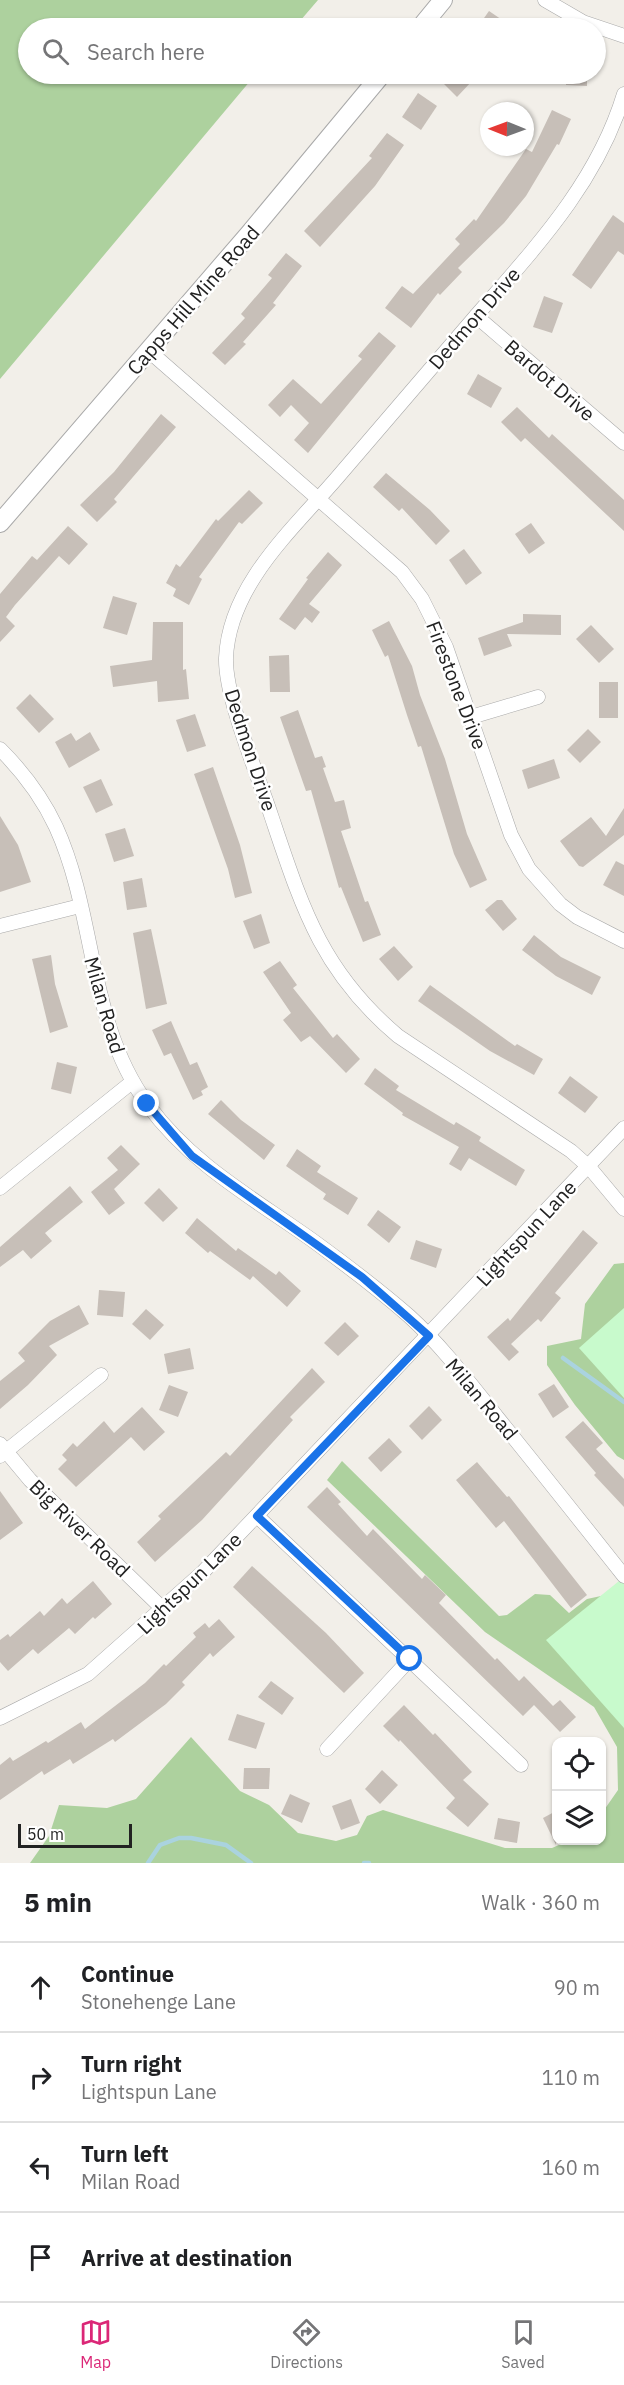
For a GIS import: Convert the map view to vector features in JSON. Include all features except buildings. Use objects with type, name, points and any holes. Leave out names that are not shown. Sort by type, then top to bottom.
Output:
[{"type":"street","points":[[428,18],[443,0]]},
{"type":"street","points":[[545,0],[576,18]]},
{"type":"street","points":[[606,30],[624,36]]},
{"type":"street","name":"Capps Hill Mine Road","points":[[0,523],[149,351],[374,84]]},
{"type":"street","name":"Dedmon Drive","points":[[624,94],[603,147],[575,196],[552,227],[266,563],[238,604],[228,640],[226,659],[233,699],[301,899],[332,966],[375,1017],[398,1036],[571,1151],[624,1209]]},
{"type":"street","name":"Bardot Drive","points":[[476,316],[624,443]]},
{"type":"street","name":"Firestone Drive","points":[[149,351],[386,557],[422,599],[446,647],[511,835],[529,869],[560,904],[577,917],[624,941]]},
{"type":"street","points":[[471,717],[538,697]]},
{"type":"street","name":"Milan Road","points":[[0,749],[29,784],[55,825],[74,878],[104,1016],[118,1056],[132,1082],[164,1126],[192,1156],[362,1277],[429,1336],[624,1576]]},
{"type":"street","points":[[0,926],[80,906]]},
{"type":"street","points":[[0,1188],[132,1082]]},
{"type":"street","name":"Lightspun Lane","points":[[0,1718],[88,1674],[204,1572],[624,1128]]},
{"type":"street","points":[[2,1451],[101,1375]]},
{"type":"street","name":"Big River Road","points":[[2,1451],[163,1609]]},
{"type":"street","points":[[257,1516],[521,1765]]},
{"type":"street","points":[[327,1749],[410,1659]]},
{"type":"green space","points":[[0,0],[318,0],[303,18],[18,18],[18,84],[248,84],[0,379]]},
{"type":"green space","points":[[624,1263],[624,1460],[617,1456],[575,1405],[547,1365],[547,1346],[581,1339],[585,1304],[614,1264]]},
{"type":"green space","points":[[624,1308],[624,1398],[579,1348]]},
{"type":"green space","points":[[342,1461],[499,1616],[507,1615],[535,1594],[550,1595],[569,1613],[587,1599],[624,1591],[624,1863],[30,1863],[49,1836],[59,1805],[107,1808],[136,1799],[191,1737],[240,1791],[269,1805],[298,1833],[336,1841],[357,1835],[367,1816],[383,1810],[505,1848],[606,1845],[606,1807],[618,1790],[617,1747],[594,1707],[485,1632],[327,1480]]},
{"type":"green space","points":[[624,1577],[624,1728],[546,1640]]},
{"type":"waterway","points":[[563,1358],[624,1402]]},
{"type":"waterway","points":[[148,1863],[160,1845],[179,1838],[226,1845],[251,1863]]},
{"type":"waterway","points":[[364,1863],[369,1863]]},
{"type":"route","points":[[147,1104],[192,1156],[362,1277],[429,1336],[257,1516],[410,1659]]}]
